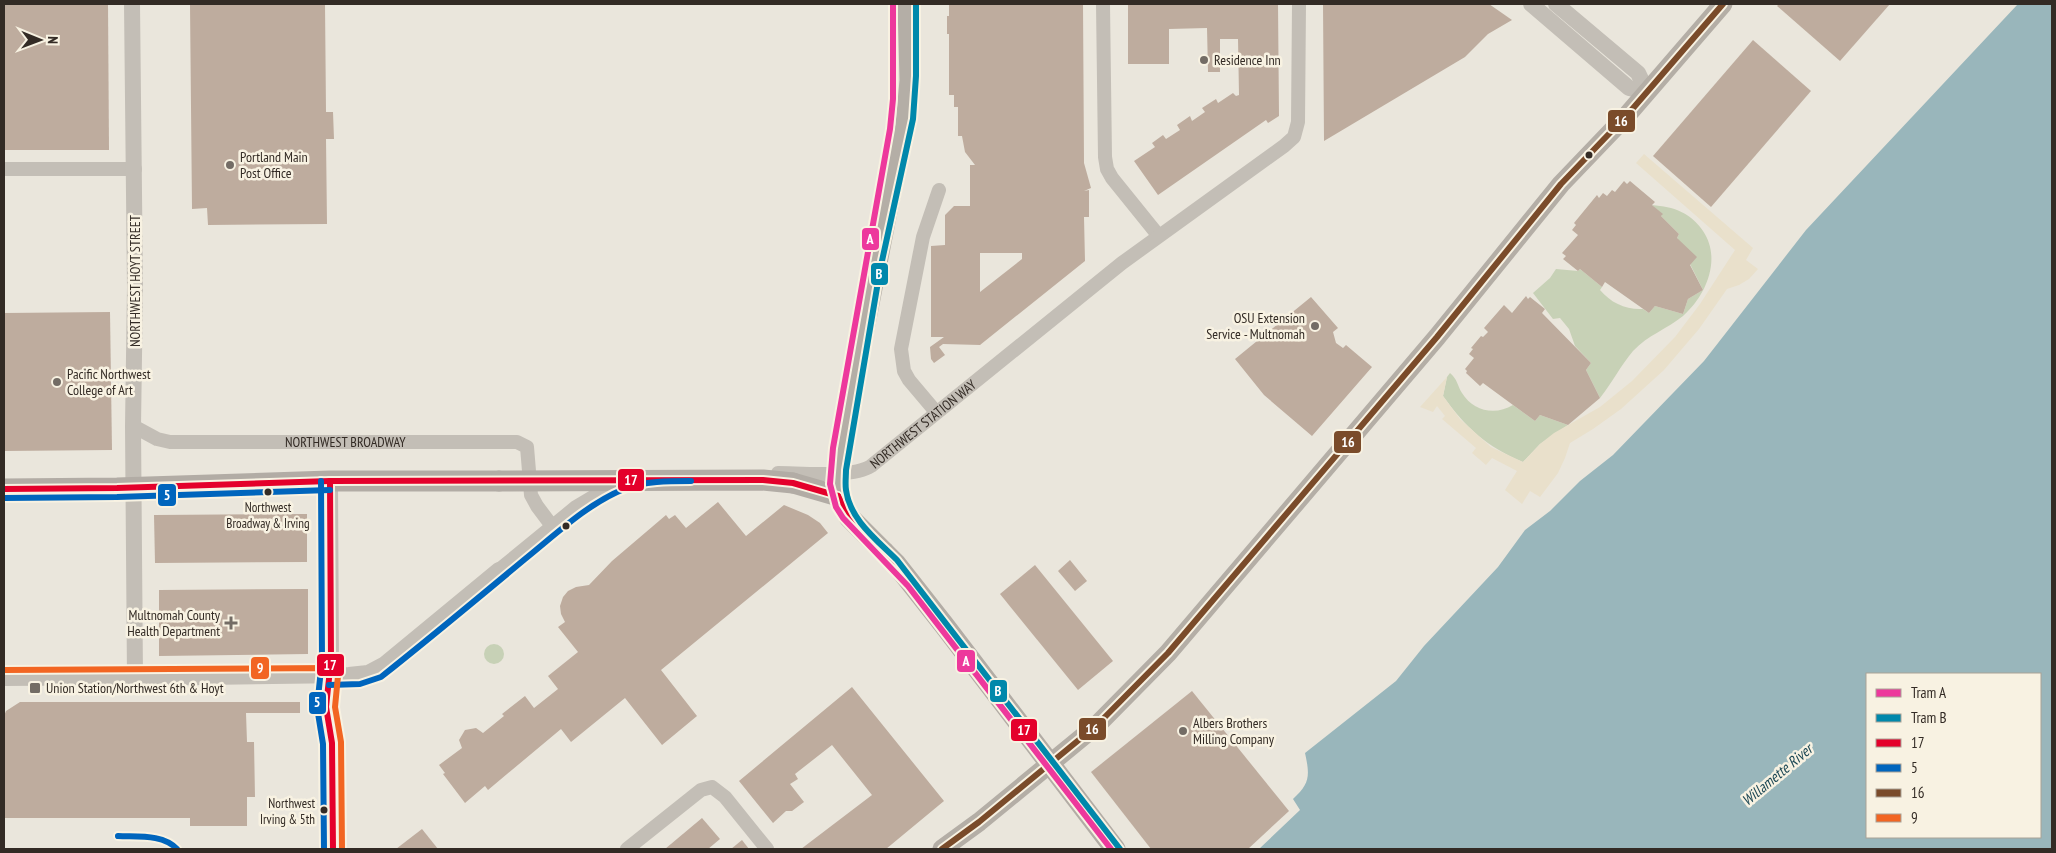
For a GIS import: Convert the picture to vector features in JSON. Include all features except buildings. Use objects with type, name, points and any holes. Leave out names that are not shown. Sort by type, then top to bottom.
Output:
[{"type":"main road","points":[[907,4],[909,80],[906,118],[838,467],[838,496],[849,516],[896,564],[939,618],[1115,849]]},
{"type":"main road","points":[[942,849],[979,822],[1097,724],[1153,669],[1221,592],[1437,337],[1561,184],[1647,92],[1723,4]]},
{"type":"main road","points":[[4,489],[330,481],[763,480],[793,483],[838,496]]},
{"type":"street","name":"NORTHWEST HOYT STREET","points":[[132,4],[135,169],[133,426],[135,678]]},
{"type":"street","points":[[1103,4],[1105,157],[1107,169],[1112,178],[1158,235]]},
{"type":"street","name":"NORTHWEST STATION WAY","points":[[135,678],[359,675],[376,670],[576,507],[619,482],[643,475],[679,472],[845,473],[864,470],[871,466],[1158,235],[1294,137],[1299,110],[1299,4]]},
{"type":"street","points":[[1531,4],[1629,88],[1647,92]]},
{"type":"street","points":[[1556,4],[1638,73],[1647,92]]},
{"type":"street","points":[[4,170],[135,169]]},
{"type":"street","points":[[936,412],[909,380],[904,371],[901,349],[922,237],[939,190]]},
{"type":"street","name":"NORTHWEST BROADWAY","points":[[133,426],[157,439],[170,442],[517,442],[527,447],[531,495],[552,526]]},
{"type":"street","points":[[330,481],[331,660],[326,707],[332,743],[333,849]]},
{"type":"street","points":[[4,679],[135,678]]},
{"type":"street","points":[[627,849],[701,790],[712,787],[725,797],[767,849]]},
{"type":"green space","points":[[1652,205],[1674,209],[1687,215],[1703,231],[1709,242],[1711,265],[1709,276],[1703,290],[1677,238],[1679,234],[1661,216],[1662,214]]},
{"type":"green space","points":[[1556,269],[1578,271],[1580,269],[1602,287],[1600,290],[1604,295],[1619,305],[1643,309],[1649,313],[1655,306],[1683,314],[1688,299],[1703,290],[1691,308],[1683,316],[1633,351],[1600,398],[1586,370],[1591,363],[1575,346],[1569,329],[1560,318],[1553,319],[1533,293],[1550,278]]},
{"type":"green space","points":[[1450,373],[1455,378],[1462,393],[1478,408],[1492,411],[1513,405],[1535,421],[1540,415],[1568,425],[1540,444],[1523,462],[1488,443],[1460,418],[1443,396],[1447,377]]},
{"type":"green space","points":[[494,644],[501,647],[504,654],[501,661],[494,664],[487,661],[484,654],[487,647]]},
{"type":"shaded area","points":[[1644,154],[1753,248],[1746,260],[1758,269],[1749,279],[1727,289],[1699,329],[1664,370],[1621,409],[1570,443],[1558,473],[1540,497],[1530,491],[1522,504],[1505,490],[1517,471],[1492,458],[1486,465],[1472,453],[1476,448],[1442,419],[1445,416],[1437,406],[1433,412],[1420,407],[1447,377],[1443,396],[1460,419],[1491,447],[1523,462],[1540,444],[1554,433],[1600,407],[1632,381],[1675,337],[1700,304],[1735,250],[1636,163]]},
{"type":"water","name":"Willamette River","points":[[2018,4],[2052,4],[2052,849],[1259,849],[1300,810],[1293,799],[1306,783],[1308,768],[1305,753],[1396,681],[1424,646],[1498,567],[1525,530],[1550,511],[1580,481],[1613,455],[1704,361],[1806,230]]},
{"type":"tram line","name":"A","points":[[893,4],[893,99],[890,129],[833,448],[830,484],[836,507],[843,518],[908,586],[1111,849]]},
{"type":"tram line","name":"B","points":[[916,4],[916,76],[913,119],[880,270],[846,470],[846,488],[849,501],[853,511],[866,529],[897,560],[1120,849]]},
{"type":"transit line","name":"16","points":[[942,849],[979,822],[1097,725],[1168,653],[1437,337],[1561,184],[1628,114],[1723,4]]},
{"type":"transit line","name":"17","points":[[4,489],[117,488],[330,481],[763,480],[793,483],[838,496]]},
{"type":"transit line","name":"5","points":[[321,481],[322,660],[317,707],[323,744],[324,849]]},
{"type":"transit line","name":"17","points":[[330,481],[331,660],[326,707],[332,743],[333,849]]},
{"type":"transit line","name":"5","points":[[329,685],[360,684],[381,677],[584,511],[610,495],[640,484],[665,481],[691,481]]},
{"type":"transit line","name":"5","points":[[4,498],[117,497],[330,490]]},
{"type":"transit line","name":"17","points":[[838,496],[851,520],[909,580],[1115,849]]},
{"type":"transit line","name":"9","points":[[4,670],[333,668],[338,676],[335,707],[341,742],[342,849]]},
{"type":"transit line","name":"5","points":[[118,836],[157,839],[165,841],[177,849]]},
{"type":"place","name":"Residence Inn","points":[[1204,60]]},
{"type":"place","name":"Portland Main Post Office","points":[[230,165]]},
{"type":"place","name":"OSU Extension Service - Multnomah","points":[[1315,326]]},
{"type":"place","name":"Pacific Northwest College of Art","points":[[57,382]]},
{"type":"place","name":"Northwest Broadway & Irving","points":[[268,492]]},
{"type":"place","name":"Multnomah County Health Department","points":[[231,623]]},
{"type":"place","name":"Union Station/Northwest 6th & Hoyt","points":[[35,688]]},
{"type":"place","name":"Albers Brothers Milling Company","points":[[1183,731]]},
{"type":"place","name":"Northwest Irving & 5th","points":[[324,810]]}]
